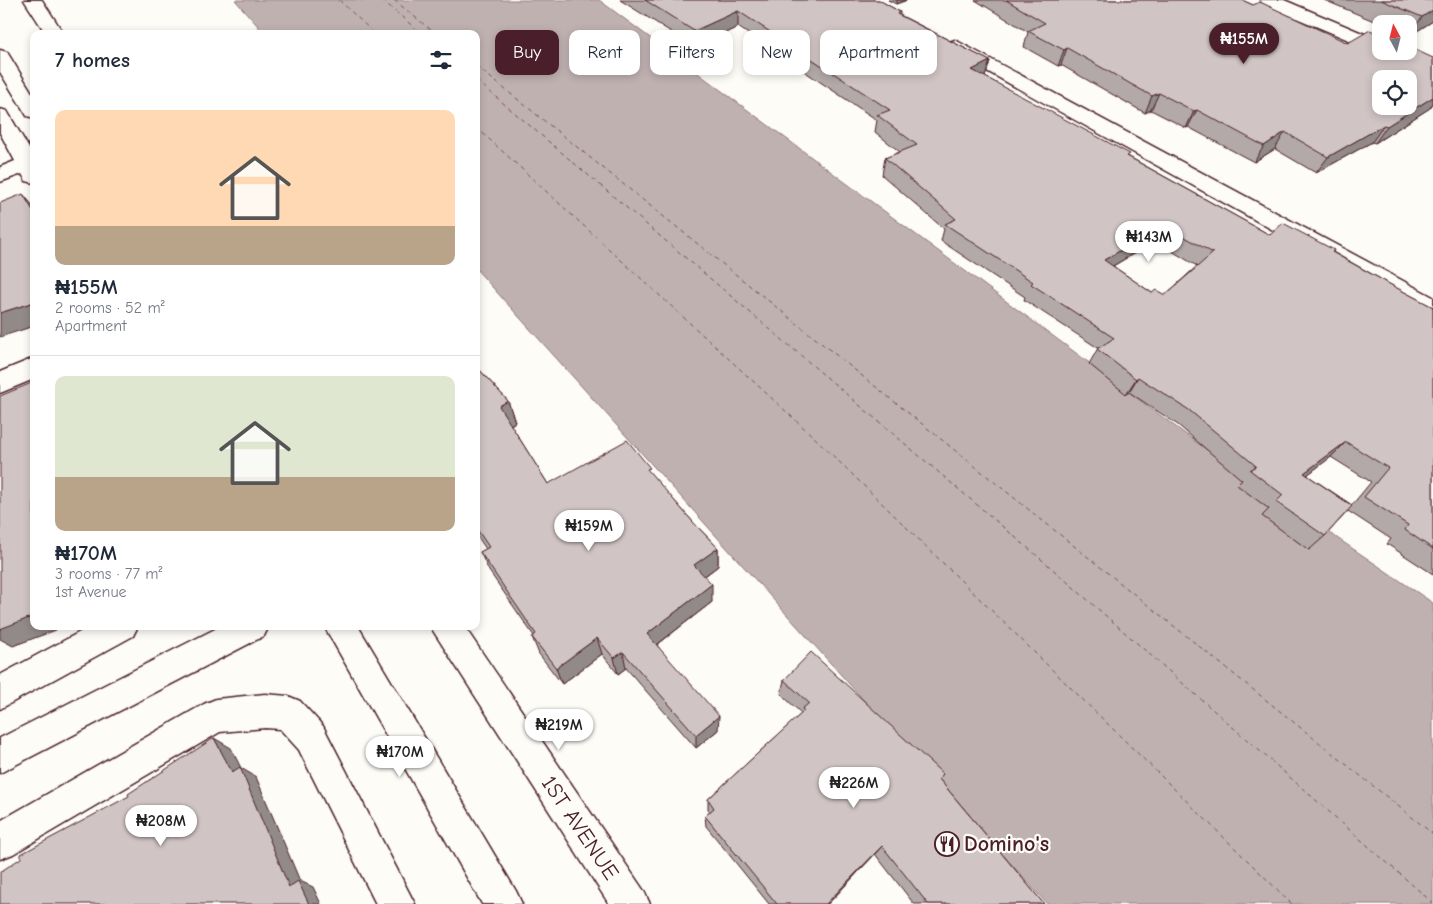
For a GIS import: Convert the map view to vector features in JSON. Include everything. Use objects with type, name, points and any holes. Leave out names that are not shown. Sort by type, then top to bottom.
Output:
[{"type":"street","points":[[33,0],[52,30]]},
{"type":"street","points":[[1268,0],[1372,43]]},
{"type":"street","points":[[940,38],[1433,308]]},
{"type":"street","points":[[0,56],[30,105]]},
{"type":"street","points":[[0,115],[30,168]]},
{"type":"street","points":[[0,174],[30,170]]},
{"type":"street","points":[[0,384],[30,370]]},
{"type":"street","points":[[0,693],[115,630]]},
{"type":"street","points":[[0,756],[245,630]]},
{"type":"street","points":[[342,630],[503,904]]},
{"type":"street","name":"1ST AVENUE","points":[[449,630],[631,904]]},
{"type":"street","points":[[0,841],[216,716],[265,710],[288,713],[311,738],[396,904]]},
{"type":"shaded area","points":[[235,0],[599,0],[640,30],[569,30],[569,75],[640,75],[640,30],[650,38],[650,75],[700,75],[1207,450],[1433,603],[1433,904],[1047,904],[480,273],[480,30],[261,30]]},
{"type":"building","points":[[645,0],[879,0],[900,12],[897,14],[929,30],[820,30],[820,64],[810,58],[810,30],[767,30],[738,11],[692,30]]},
{"type":"building","points":[[1006,0],[1242,0],[1253,5],[1260,2],[1348,43],[1370,30],[1372,31],[1372,60],[1418,60],[1418,51],[1433,58],[1433,97],[1417,107],[1417,70],[1372,70],[1372,115],[1404,115],[1328,157],[1285,132],[1264,146],[1197,110],[1194,111],[1159,93],[1152,96],[1067,48],[1064,50],[1028,31],[1045,23]]},
{"type":"building","points":[[1381,0],[1433,0],[1433,10],[1422,17]]},
{"type":"building","points":[[937,34],[990,61],[972,70],[1130,154],[1127,156],[1270,235],[1283,223],[1433,307],[1433,549],[1405,530],[1408,525],[1364,497],[1388,468],[1346,442],[1304,473],[1352,506],[1325,536],[1276,502],[1283,495],[1250,470],[1256,466],[1189,410],[1138,377],[1136,379],[1097,349],[1114,338],[1031,284],[1033,282],[945,224],[956,219],[885,158],[917,145],[877,115],[890,110],[836,75],[937,75]],"holes":[[[1164,225],[1213,253],[1165,295],[1156,290],[1152,293],[1104,260]]]},
{"type":"building","points":[[23,194],[30,205],[30,303],[0,313],[0,203]]},
{"type":"building","points":[[480,370],[508,401],[499,406],[548,484],[627,440],[650,468],[647,469],[718,548],[694,565],[712,584],[647,634],[719,716],[696,735],[623,652],[614,658],[597,638],[556,668],[532,637],[536,634],[480,552],[489,547],[480,534]]},
{"type":"building","points":[[30,384],[30,618],[0,629],[0,396]]},
{"type":"building","points":[[811,652],[943,774],[939,779],[1044,904],[928,904],[882,846],[826,904],[777,904],[705,816],[714,808],[708,799],[804,711],[802,709],[809,703],[784,680]]},
{"type":"building","points":[[214,738],[232,772],[240,767],[289,887],[298,881],[309,904],[0,904],[0,872],[21,858],[21,854],[129,796],[128,794]]},
{"type":"ferry route","points":[[339,0],[371,30]]},
{"type":"ferry route","points":[[382,0],[417,30]]},
{"type":"ferry route","points":[[394,0],[431,30]]},
{"type":"ferry route","points":[[480,69],[1433,834]]},
{"type":"ferry route","points":[[480,83],[1048,565],[1433,903]]},
{"type":"ferry route","points":[[480,131],[815,438],[1292,904]]},
{"type":"place","name":"Domino's","points":[[947,844]]}]
